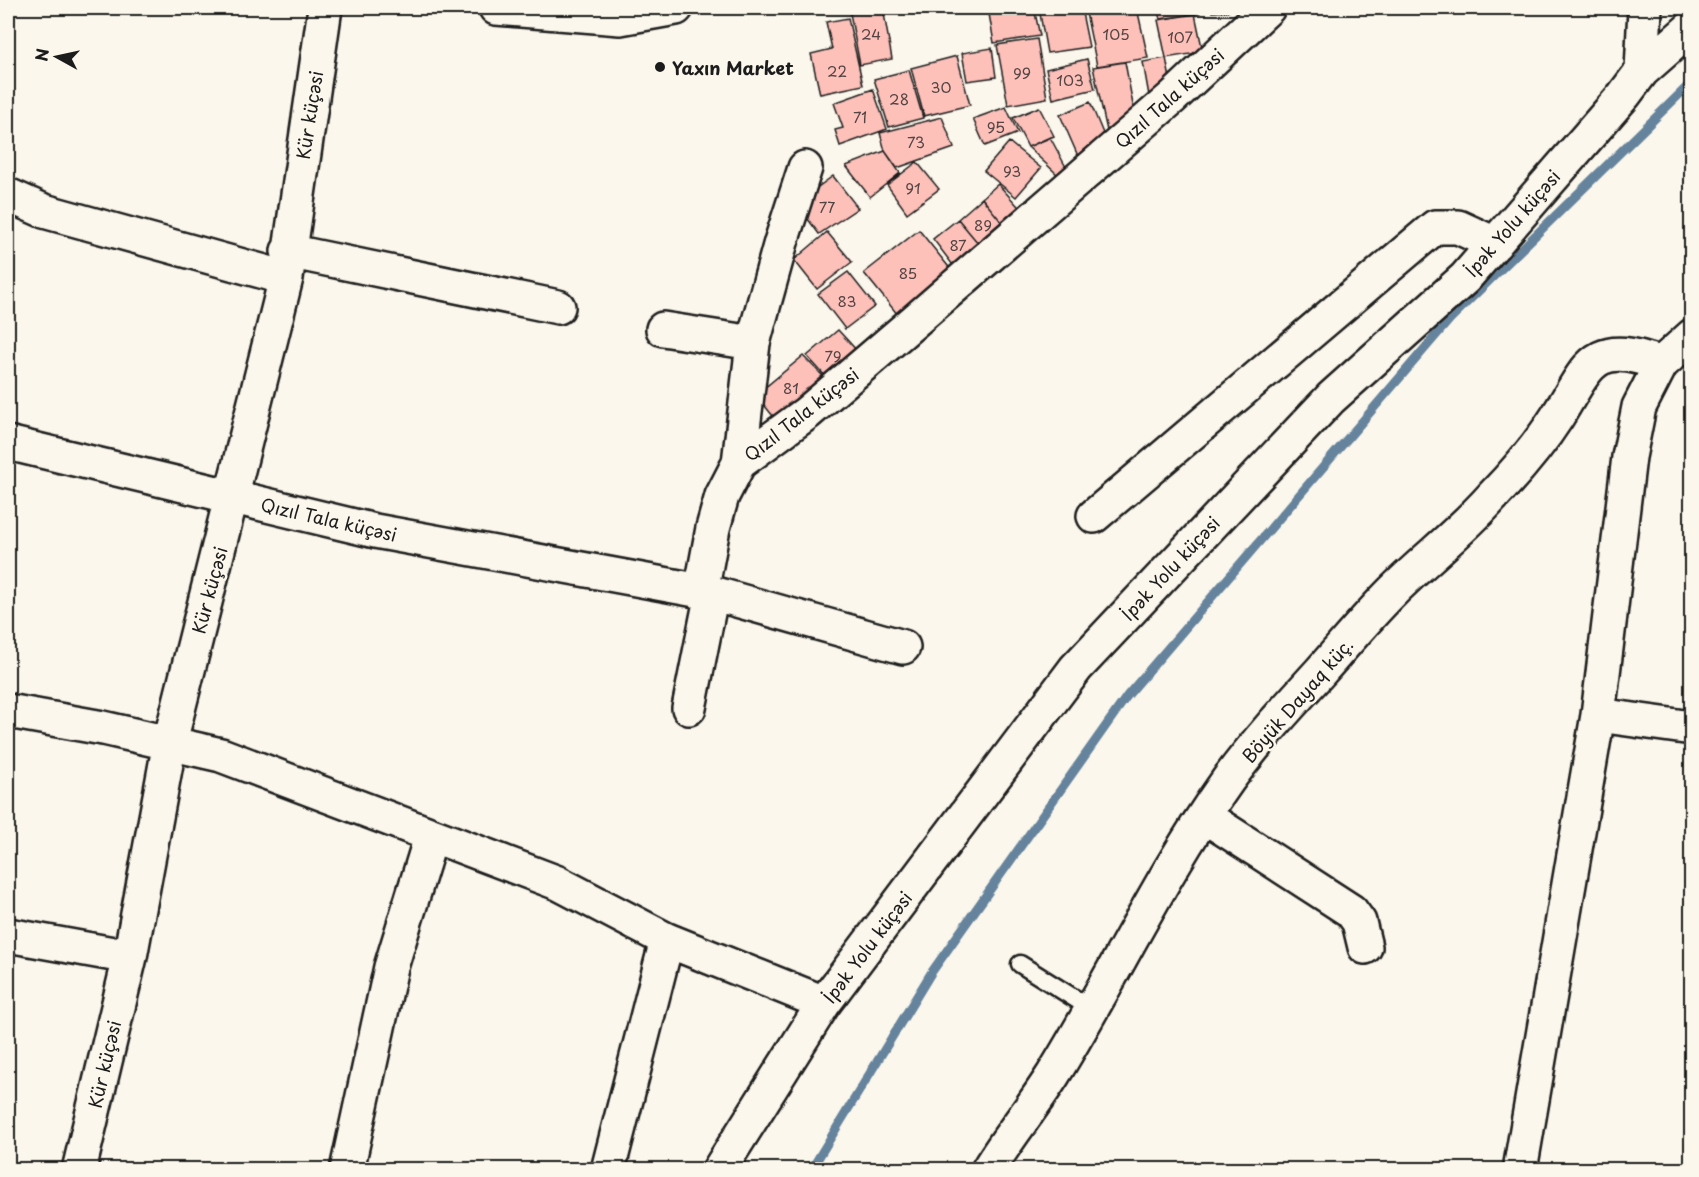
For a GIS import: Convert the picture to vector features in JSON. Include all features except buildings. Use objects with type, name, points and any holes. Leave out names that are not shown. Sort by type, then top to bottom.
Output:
[{"type":"street","name":"Kür küçəsi","points":[[79,1170],[130,957],[170,742],[233,496],[287,265],[325,8]]},
{"type":"street","points":[[496,8],[620,18],[676,8]]},
{"type":"street","name":"Qızıl Tala küçəsi","points":[[8,443],[375,531],[707,593],[713,528],[722,496],[739,463],[807,413],[903,331],[1173,97],[1268,8]]},
{"type":"street","points":[[1642,70],[1646,8]]},
{"type":"street","name":"İpək Yolu küçəsi","points":[[719,1170],[824,1003],[1076,668],[1331,398],[1465,278],[1642,70],[1692,27]]},
{"type":"street","points":[[739,463],[753,343],[781,242],[805,168]]},
{"type":"street","points":[[8,195],[44,211],[287,265],[558,308]]},
{"type":"street","points":[[1094,516],[1435,227],[1458,227],[1496,244]]},
{"type":"street","points":[[663,329],[753,343]]},
{"type":"street","points":[[1520,1170],[1598,715],[1629,457],[1639,407],[1661,364],[1692,336]]},
{"type":"street","name":"Böyük Dayaq küç.","points":[[987,1170],[1053,1074],[1158,887],[1204,816],[1260,739],[1366,620],[1515,473],[1557,417],[1579,376],[1595,362],[1608,355],[1638,356],[1661,364]]},
{"type":"street","points":[[688,708],[707,593],[903,647]]},
{"type":"street","points":[[8,711],[170,742],[221,755],[431,837],[558,883],[667,940],[824,1003]]},
{"type":"street","points":[[1598,715],[1692,728]]},
{"type":"street","points":[[1204,816],[1351,911],[1359,922],[1365,947]]},
{"type":"street","points":[[347,1170],[391,967],[431,837]]},
{"type":"street","points":[[8,935],[130,957]]},
{"type":"street","points":[[608,1170],[667,940]]},
{"type":"lane","points":[[1020,964],[1090,1008]]},
{"type":"waterway","points":[[811,1170],[931,973],[1127,696],[1450,319],[1692,82]]},
{"type":"place","name":"Yaxın Market","points":[[660,67]]}]
